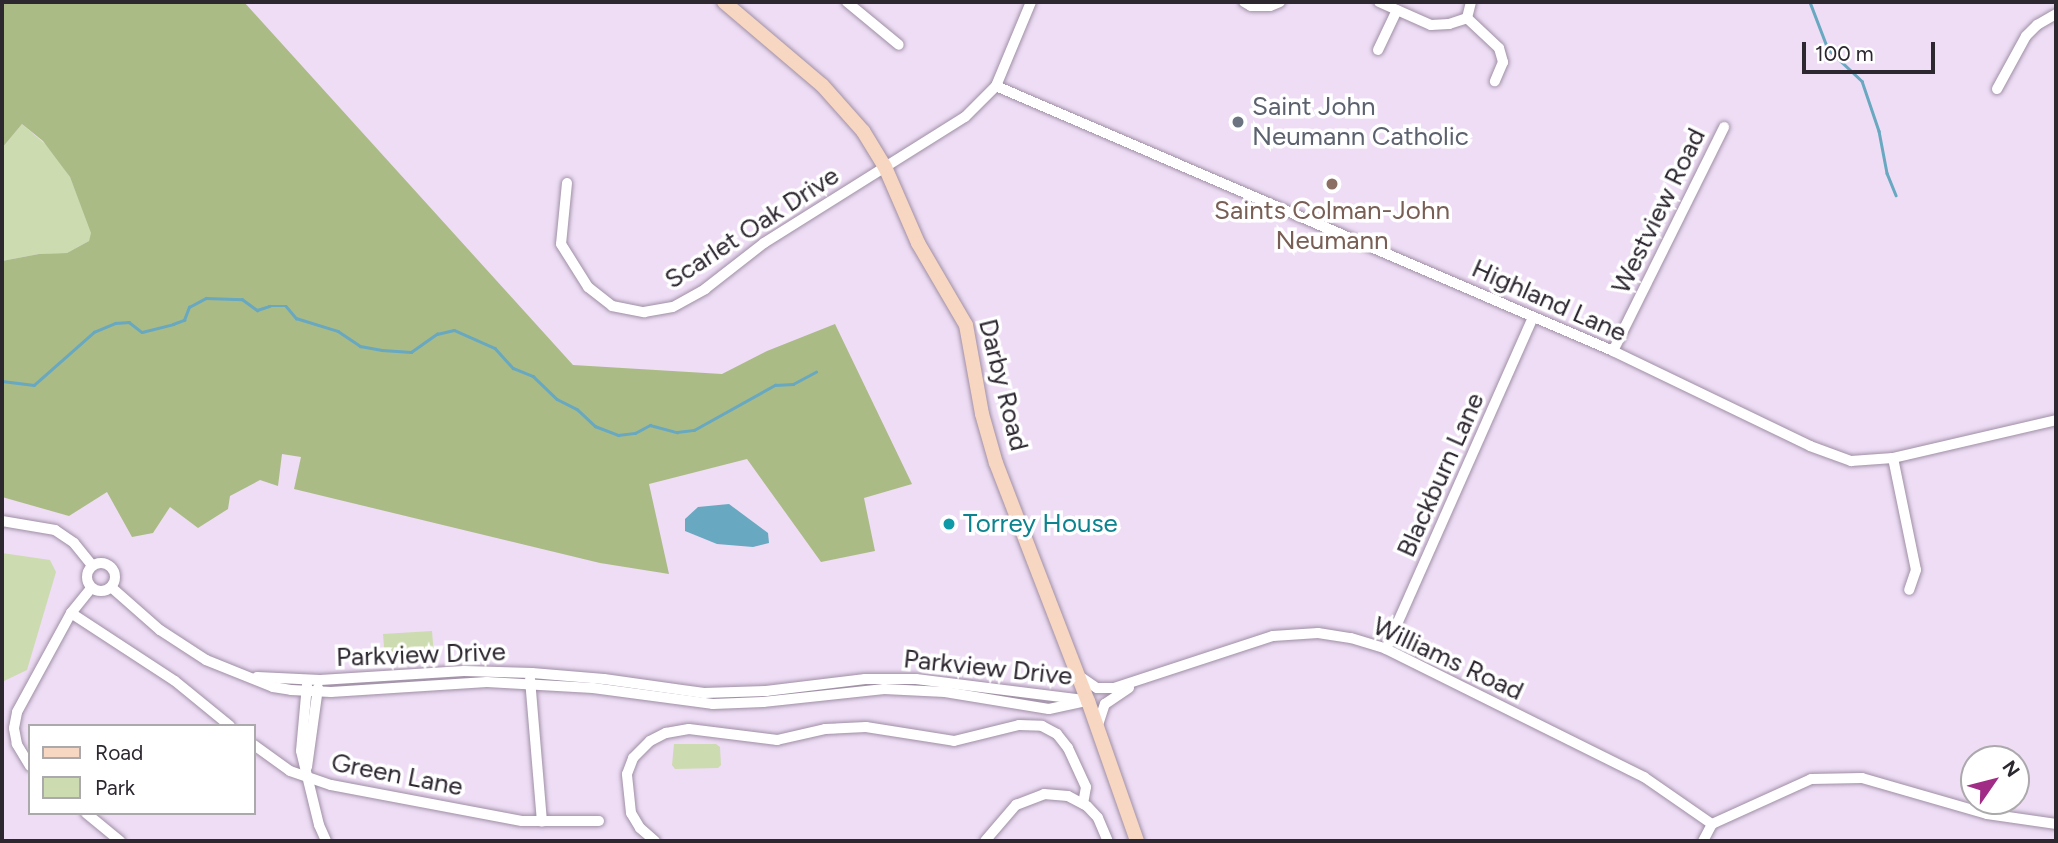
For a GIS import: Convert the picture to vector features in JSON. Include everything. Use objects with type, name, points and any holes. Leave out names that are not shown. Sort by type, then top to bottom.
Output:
[{"type":"main road","name":"Darby Road","points":[[724,2],[836,98],[863,131],[885,167],[918,243],[966,325],[982,414],[996,463],[1088,701],[1138,841]]},
{"type":"street","points":[[848,2],[899,45]]},
{"type":"street","points":[[996,86],[1031,2]]},
{"type":"street","points":[[1244,2],[1251,6],[1270,6],[1280,2]]},
{"type":"street","points":[[1379,2],[1431,25],[1449,24],[1467,18]]},
{"type":"street","points":[[1467,18],[1471,2]]},
{"type":"street","points":[[1378,50],[1397,10]]},
{"type":"street","points":[[1997,89],[2026,36],[2037,25],[2056,14]]},
{"type":"street","points":[[1467,18],[1499,48],[1503,62],[1495,81]]},
{"type":"street","name":"Scarlet Oak Drive","points":[[567,183],[561,244],[588,287],[612,306],[644,312],[673,307],[705,289],[764,243],[965,117],[996,86]]},
{"type":"street","name":"Highland Lane","points":[[996,86],[1613,351],[1810,446],[1851,461],[1892,458],[2056,420]]},
{"type":"street","name":"Westview Road","points":[[1613,351],[1724,127]]},
{"type":"street","name":"Blackburn Lane","points":[[1386,649],[1533,317]]},
{"type":"street","points":[[1892,458],[1916,570],[1909,590]]},
{"type":"street","name":"Parkview Drive","points":[[2,521],[55,530],[74,543],[92,565],[101,563],[111,567],[115,575],[111,587],[179,644],[206,660],[272,687],[312,691],[530,679]]},
{"type":"street","points":[[92,565],[86,578],[91,588],[100,592],[111,587]]},
{"type":"street","points":[[28,763],[17,744],[14,728],[17,712],[71,614],[91,588]]},
{"type":"street","points":[[71,614],[175,681],[228,724]]},
{"type":"street","name":"Williams Road","points":[[1078,675],[1097,688],[1145,680],[1273,636],[1318,633],[1351,638],[1386,649],[1644,776],[1712,824]]},
{"type":"street","name":"Parkview Drive","points":[[253,677],[320,680],[464,671],[610,685],[690,702],[736,704],[869,684],[965,689],[1056,709],[1088,701]]},
{"type":"street","points":[[308,679],[312,691],[306,778],[326,841]]},
{"type":"street","points":[[530,679],[542,821]]},
{"type":"street","points":[[312,691],[320,680]]},
{"type":"street","name":"Williams Road","points":[[1098,728],[1105,704],[1145,680]]},
{"type":"street","points":[[655,841],[631,813],[627,774],[634,758],[650,741],[666,733],[689,729],[777,740],[825,729],[866,727],[954,741],[1019,725],[1042,726],[1057,734],[1068,748],[1086,787],[1083,804]]},
{"type":"street","name":"Green Lane","points":[[256,746],[280,765],[306,778],[511,819],[599,821]]},
{"type":"street","points":[[1703,841],[1712,824],[1811,779],[1862,778],[1987,814],[2056,824]]},
{"type":"street","points":[[985,841],[1010,810],[1024,800],[1054,794],[1068,796],[1083,804],[1098,818],[1108,841]]},
{"type":"street","points":[[88,815],[120,841]]},
{"type":"green space","points":[[2,2],[244,2],[573,365],[722,374],[767,351],[835,324],[912,484],[864,498],[875,551],[821,562],[747,459],[649,484],[669,574],[600,563],[294,489],[301,457],[282,454],[278,486],[260,480],[230,496],[228,509],[198,528],[170,507],[153,533],[132,537],[107,492],[69,516],[2,497],[2,261],[39,254],[67,253],[89,241],[91,233],[70,177],[43,141],[22,124],[2,148]]},
{"type":"green space","points":[[22,124],[51,149],[70,177],[92,233],[89,241],[67,253],[39,254],[2,261],[2,148]]},
{"type":"green space","points":[[2,553],[50,560],[56,572],[27,670],[2,682]]},
{"type":"green space","points":[[432,631],[434,656],[385,659],[383,634]]},
{"type":"green space","points":[[674,744],[716,744],[720,747],[721,765],[718,768],[675,769],[672,765]]},
{"type":"water","points":[[729,504],[768,533],[769,543],[753,547],[717,544],[685,531],[685,519],[698,507]]},
{"type":"waterway","points":[[1810,2],[1828,49],[1862,81],[1879,131],[1887,173],[1896,195]]},
{"type":"waterway","points":[[2,381],[34,385],[94,332],[115,323],[129,322],[142,332],[173,324],[184,320],[189,307],[206,298],[242,299],[257,310],[269,306],[286,306],[296,318],[338,331],[360,346],[382,350],[411,352],[437,334],[454,330],[495,348],[513,368],[533,376],[557,399],[577,409],[595,426],[618,435],[635,433],[650,425],[677,432],[694,430],[775,385],[793,384],[816,372]]},
{"type":"place","name":"Saint John Neumann Catholic","points":[[1238,122]]},
{"type":"place","name":"Saints Colman-John Neumann","points":[[1332,184]]},
{"type":"place","name":"Torrey House","points":[[949,524]]}]
